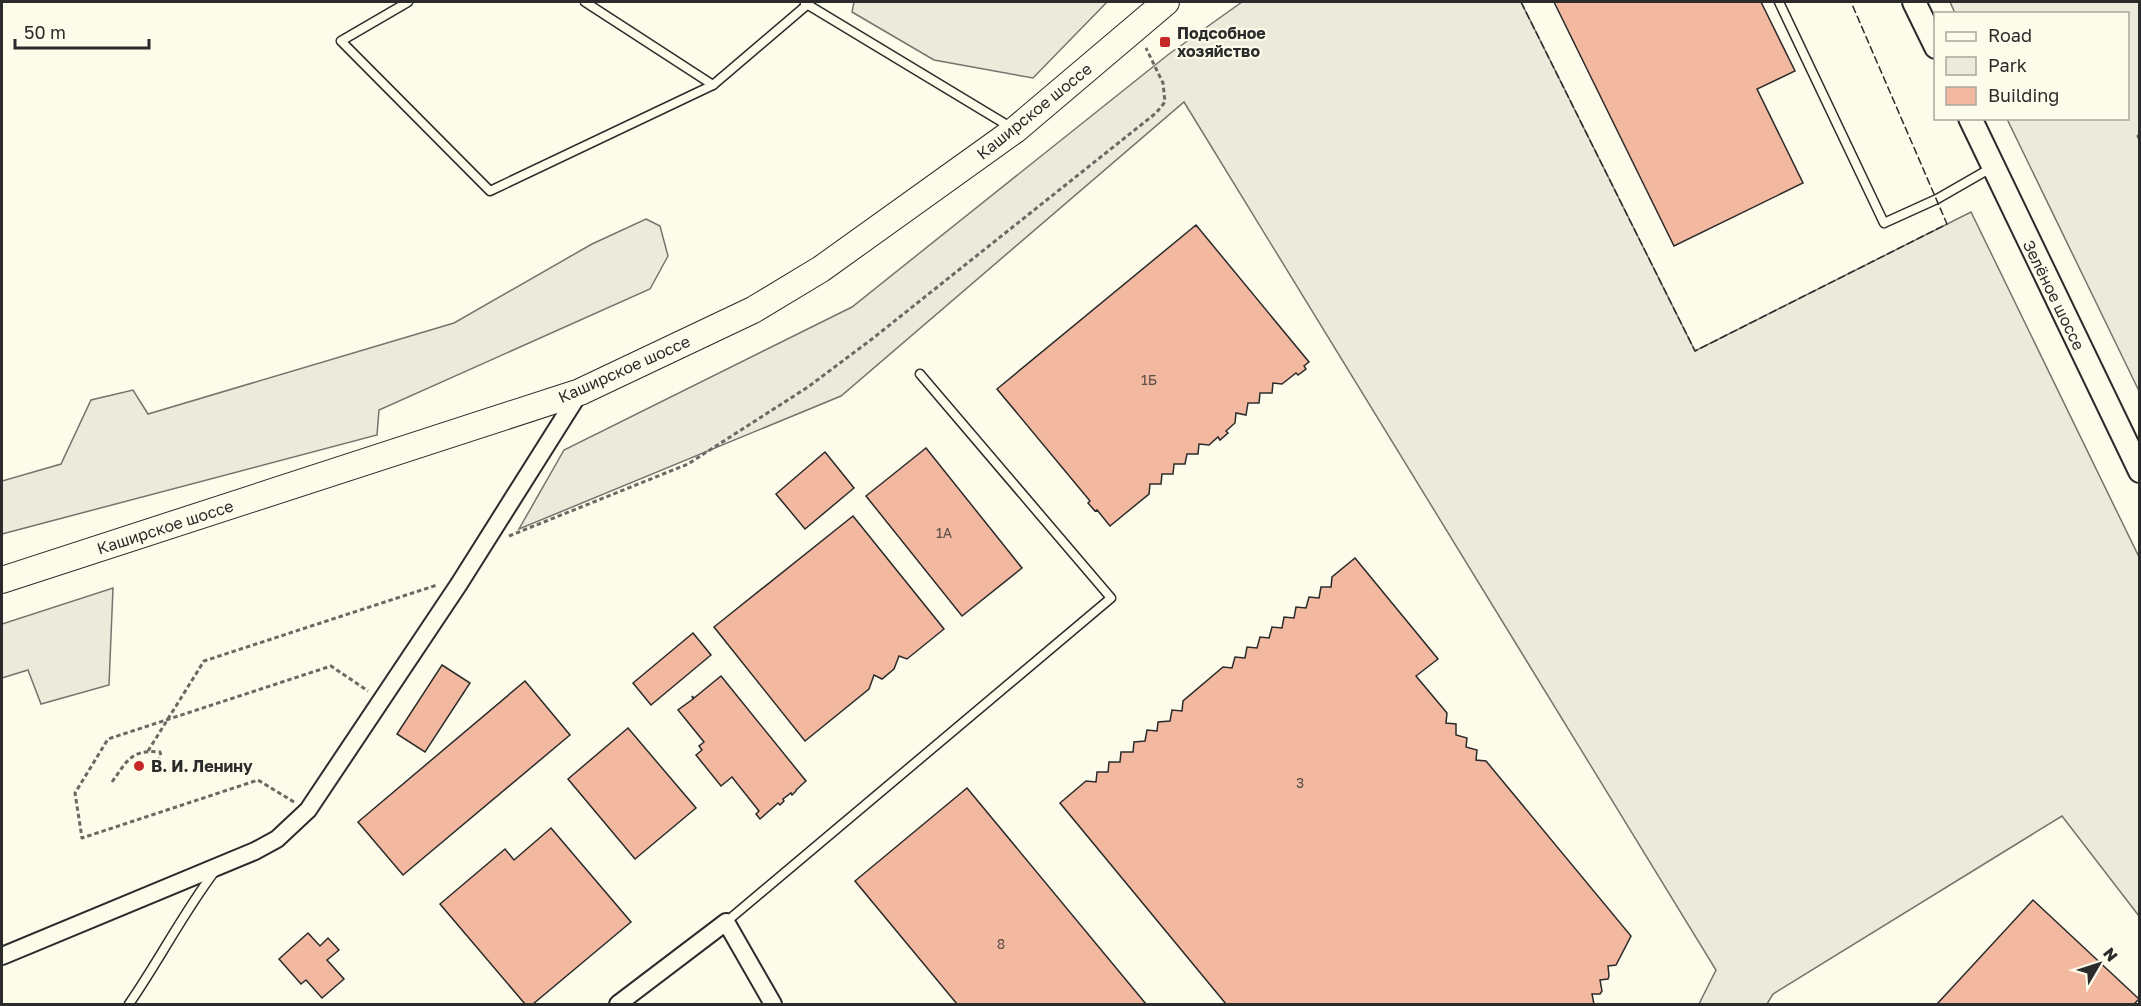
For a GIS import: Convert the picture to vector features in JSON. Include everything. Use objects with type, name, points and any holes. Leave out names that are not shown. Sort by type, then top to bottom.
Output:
[{"type":"main road","name":"Каширское шоссе","points":[[2,580],[580,392],[753,310],[821,269],[1015,130],[1166,2]]},
{"type":"main road","points":[[1914,2],[1934,45]]},
{"type":"main road","name":"Зелёное шоссе","points":[[1971,120],[2139,471]]},
{"type":"street","points":[[2,956],[255,851],[277,838],[308,810],[459,584],[580,392]]},
{"type":"street","points":[[618,1005],[726,922],[773,1005]]},
{"type":"lane","points":[[408,2],[341,41],[490,191],[713,85],[806,3],[1015,130]]},
{"type":"lane","points":[[585,2],[713,85]]},
{"type":"lane","points":[[1779,2],[1884,223],[1936,199],[1993,167]]},
{"type":"lane","points":[[726,922],[1111,598],[920,374]]},
{"type":"lane","points":[[129,1005],[158,963],[200,891],[219,866]]},
{"type":"path","points":[[483,545],[688,464],[808,387],[1138,129],[1165,102],[1163,83],[1135,28]]},
{"type":"path","points":[[2139,135],[2139,141]]},
{"type":"path","points":[[148,751],[204,661],[445,583],[459,584]]},
{"type":"path","points":[[308,810],[258,780],[82,838],[75,793],[108,739],[332,666],[382,700]]},
{"type":"path","points":[[112,782],[128,759],[135,754],[148,751],[160,752],[161,756],[155,766]]},
{"type":"green space","points":[[854,2],[1107,2],[1033,78],[934,60],[852,12]]},
{"type":"green space","points":[[1242,2],[1521,2],[1695,351],[1971,212],[2139,557],[2139,916],[2062,816],[1773,994],[1767,1004],[1699,1004],[1716,970],[1184,102],[841,396],[519,529],[564,450],[852,307],[1169,54]]},
{"type":"green space","points":[[1950,2],[2139,2],[2139,391],[2007,120],[2129,120],[2129,12],[1955,12]]},
{"type":"green space","points":[[646,219],[660,226],[668,256],[650,289],[379,410],[377,435],[2,534],[2,481],[61,464],[91,400],[133,390],[148,414],[454,323],[592,244]]},
{"type":"green space","points":[[113,588],[109,685],[41,704],[28,670],[2,678],[2,624]]},
{"type":"building","points":[[1554,2],[1761,2],[1795,71],[1757,89],[1803,183],[1674,246]]},
{"type":"building","points":[[1196,225],[1309,362],[1304,366],[1306,369],[1298,375],[1296,373],[1282,384],[1273,383],[1272,393],[1260,393],[1259,403],[1248,403],[1246,415],[1236,413],[1235,423],[1226,431],[1228,433],[1220,440],[1218,437],[1209,445],[1199,444],[1198,454],[1187,454],[1185,464],[1174,464],[1173,474],[1162,474],[1161,484],[1150,484],[1149,494],[1110,526],[1088,503],[1090,501],[997,389]]},
{"type":"building","points":[[926,448],[1022,568],[962,616],[866,496]]},
{"type":"building","points":[[825,452],[854,488],[805,529],[776,494]]},
{"type":"building","points":[[853,516],[944,629],[907,659],[899,656],[894,669],[882,679],[874,675],[869,689],[805,741],[714,627]]},
{"type":"building","points":[[1355,558],[1438,659],[1416,676],[1447,713],[1446,723],[1456,724],[1456,735],[1467,738],[1466,747],[1477,750],[1476,760],[1486,761],[1631,936],[1616,965],[1608,966],[1608,979],[1600,980],[1602,991],[1600,994],[1592,994],[1594,1004],[1226,1004],[1060,803],[1086,781],[1096,782],[1097,772],[1108,772],[1109,762],[1120,762],[1121,752],[1133,752],[1134,742],[1145,741],[1147,730],[1157,731],[1158,722],[1170,721],[1172,710],[1182,711],[1183,701],[1223,667],[1232,668],[1235,657],[1245,658],[1247,647],[1257,648],[1260,637],[1269,638],[1272,627],[1282,628],[1284,617],[1294,618],[1296,607],[1306,608],[1309,597],[1319,598],[1321,587],[1331,587],[1332,577]]},
{"type":"building","points":[[693,633],[711,655],[651,705],[633,683]]},
{"type":"building","points":[[442,665],[470,683],[425,752],[397,734]]},
{"type":"building","points":[[721,676],[806,781],[792,795],[791,793],[783,799],[780,805],[778,803],[760,819],[756,814],[759,811],[732,777],[721,786],[696,755],[702,750],[699,746],[704,742],[678,710],[693,699],[692,696],[694,698]]},
{"type":"building","points":[[525,681],[570,735],[403,875],[358,822]]},
{"type":"building","points":[[628,728],[696,808],[635,859],[568,779]]},
{"type":"building","points":[[967,788],[1146,1004],[957,1004],[855,881]]},
{"type":"building","points":[[551,828],[631,922],[533,1004],[525,1004],[440,904],[505,849],[514,860]]},
{"type":"building","points":[[2033,900],[2139,999],[2134,1004],[1937,1004]]},
{"type":"building","points":[[308,933],[320,946],[328,938],[339,950],[327,960],[344,979],[322,998],[306,980],[301,984],[279,959]]},
{"type":"fence","points":[[1521,2],[1695,351],[1947,224],[1851,2]]},
{"type":"place","name":"Подсобное хозяйство","points":[[1165,42]]},
{"type":"place","name":"В. И. Ленину","points":[[139,766]]}]
